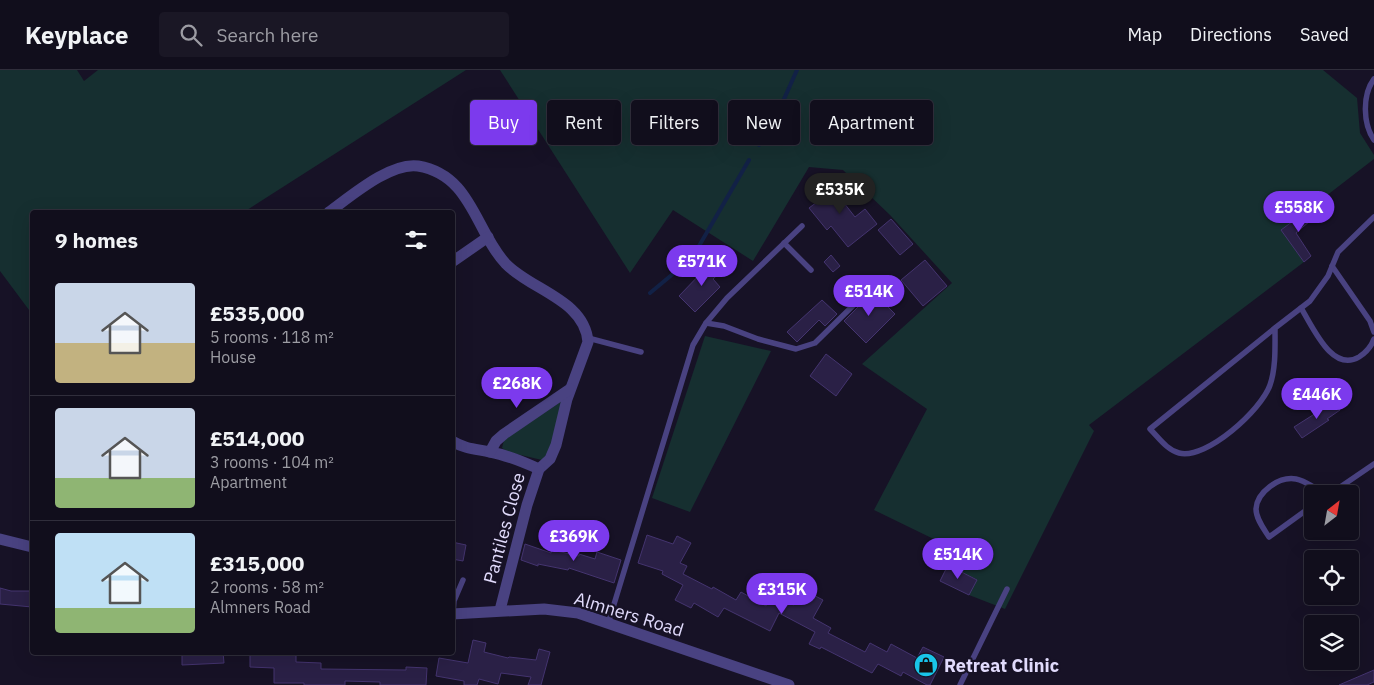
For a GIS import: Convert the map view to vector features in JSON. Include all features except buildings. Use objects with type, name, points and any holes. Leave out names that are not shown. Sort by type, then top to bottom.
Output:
[{"type":"street","points":[[333,210],[364,186],[387,172],[415,166],[427,168],[452,181],[464,194],[488,237],[510,268],[533,285],[556,297],[577,315],[588,338]]},
{"type":"street","points":[[455,260],[488,237]]},
{"type":"street","name":"Pantiles Close","points":[[500,610],[527,505],[539,469],[550,459],[556,445],[570,389],[588,338]]},
{"type":"street","points":[[490,452],[496,441],[504,434],[570,389]]},
{"type":"street","points":[[455,443],[462,447],[490,452],[521,461],[539,469]]},
{"type":"street","points":[[0,539],[30,546]]},
{"type":"street","name":"Almners Road","points":[[455,614],[544,609],[578,613],[789,685]]},
{"type":"lane","points":[[1374,79],[1367,89],[1366,106],[1368,126],[1374,140]]},
{"type":"lane","points":[[1275,328],[1271,384],[1261,402],[1231,430],[1202,450],[1185,454],[1179,453],[1164,444],[1150,429],[1275,328],[1310,301],[1328,276],[1338,252],[1374,217]]},
{"type":"lane","points":[[608,624],[693,345],[726,298],[802,226]]},
{"type":"lane","points":[[784,243],[812,270]]},
{"type":"lane","points":[[1332,266],[1370,321],[1374,332]]},
{"type":"lane","points":[[706,324],[724,326],[758,339],[796,349],[815,343],[874,286],[897,285]]},
{"type":"lane","points":[[1301,308],[1328,350],[1338,358],[1347,360],[1358,357],[1368,351],[1374,339]]},
{"type":"lane","points":[[588,338],[641,352]]},
{"type":"lane","points":[[1342,485],[1374,464]]},
{"type":"lane","points":[[1304,512],[1270,537],[1262,526],[1256,510],[1263,492],[1284,480],[1296,479],[1309,485]]},
{"type":"lane","points":[[455,599],[463,580]]},
{"type":"lane","points":[[960,685],[1007,589]]},
{"type":"green space","points":[[0,70],[77,70],[84,81],[98,70],[466,70],[247,210],[30,210],[30,311],[0,271]]},
{"type":"green space","points":[[500,70],[1323,70],[1357,98],[1360,133],[1374,155],[1374,159],[1282,230],[1304,262],[1089,425],[1094,431],[1005,609],[969,595],[976,579],[940,562],[948,546],[874,510],[927,409],[862,364],[952,283],[890,215],[843,170],[809,167],[753,261],[673,210],[630,273],[548,145],[621,145],[621,100],[547,100],[547,143],[537,128],[537,100],[519,100]]},
{"type":"green space","points":[[705,336],[771,351],[690,512],[652,498]]},
{"type":"green space","points":[[562,401],[550,451],[542,460],[508,452],[502,448],[504,440]]},
{"type":"waterway","points":[[784,100],[797,70]]},
{"type":"waterway","points":[[650,293],[692,258],[749,160]]},
{"type":"place","name":"Retreat Clinic","points":[[926,665]]}]
